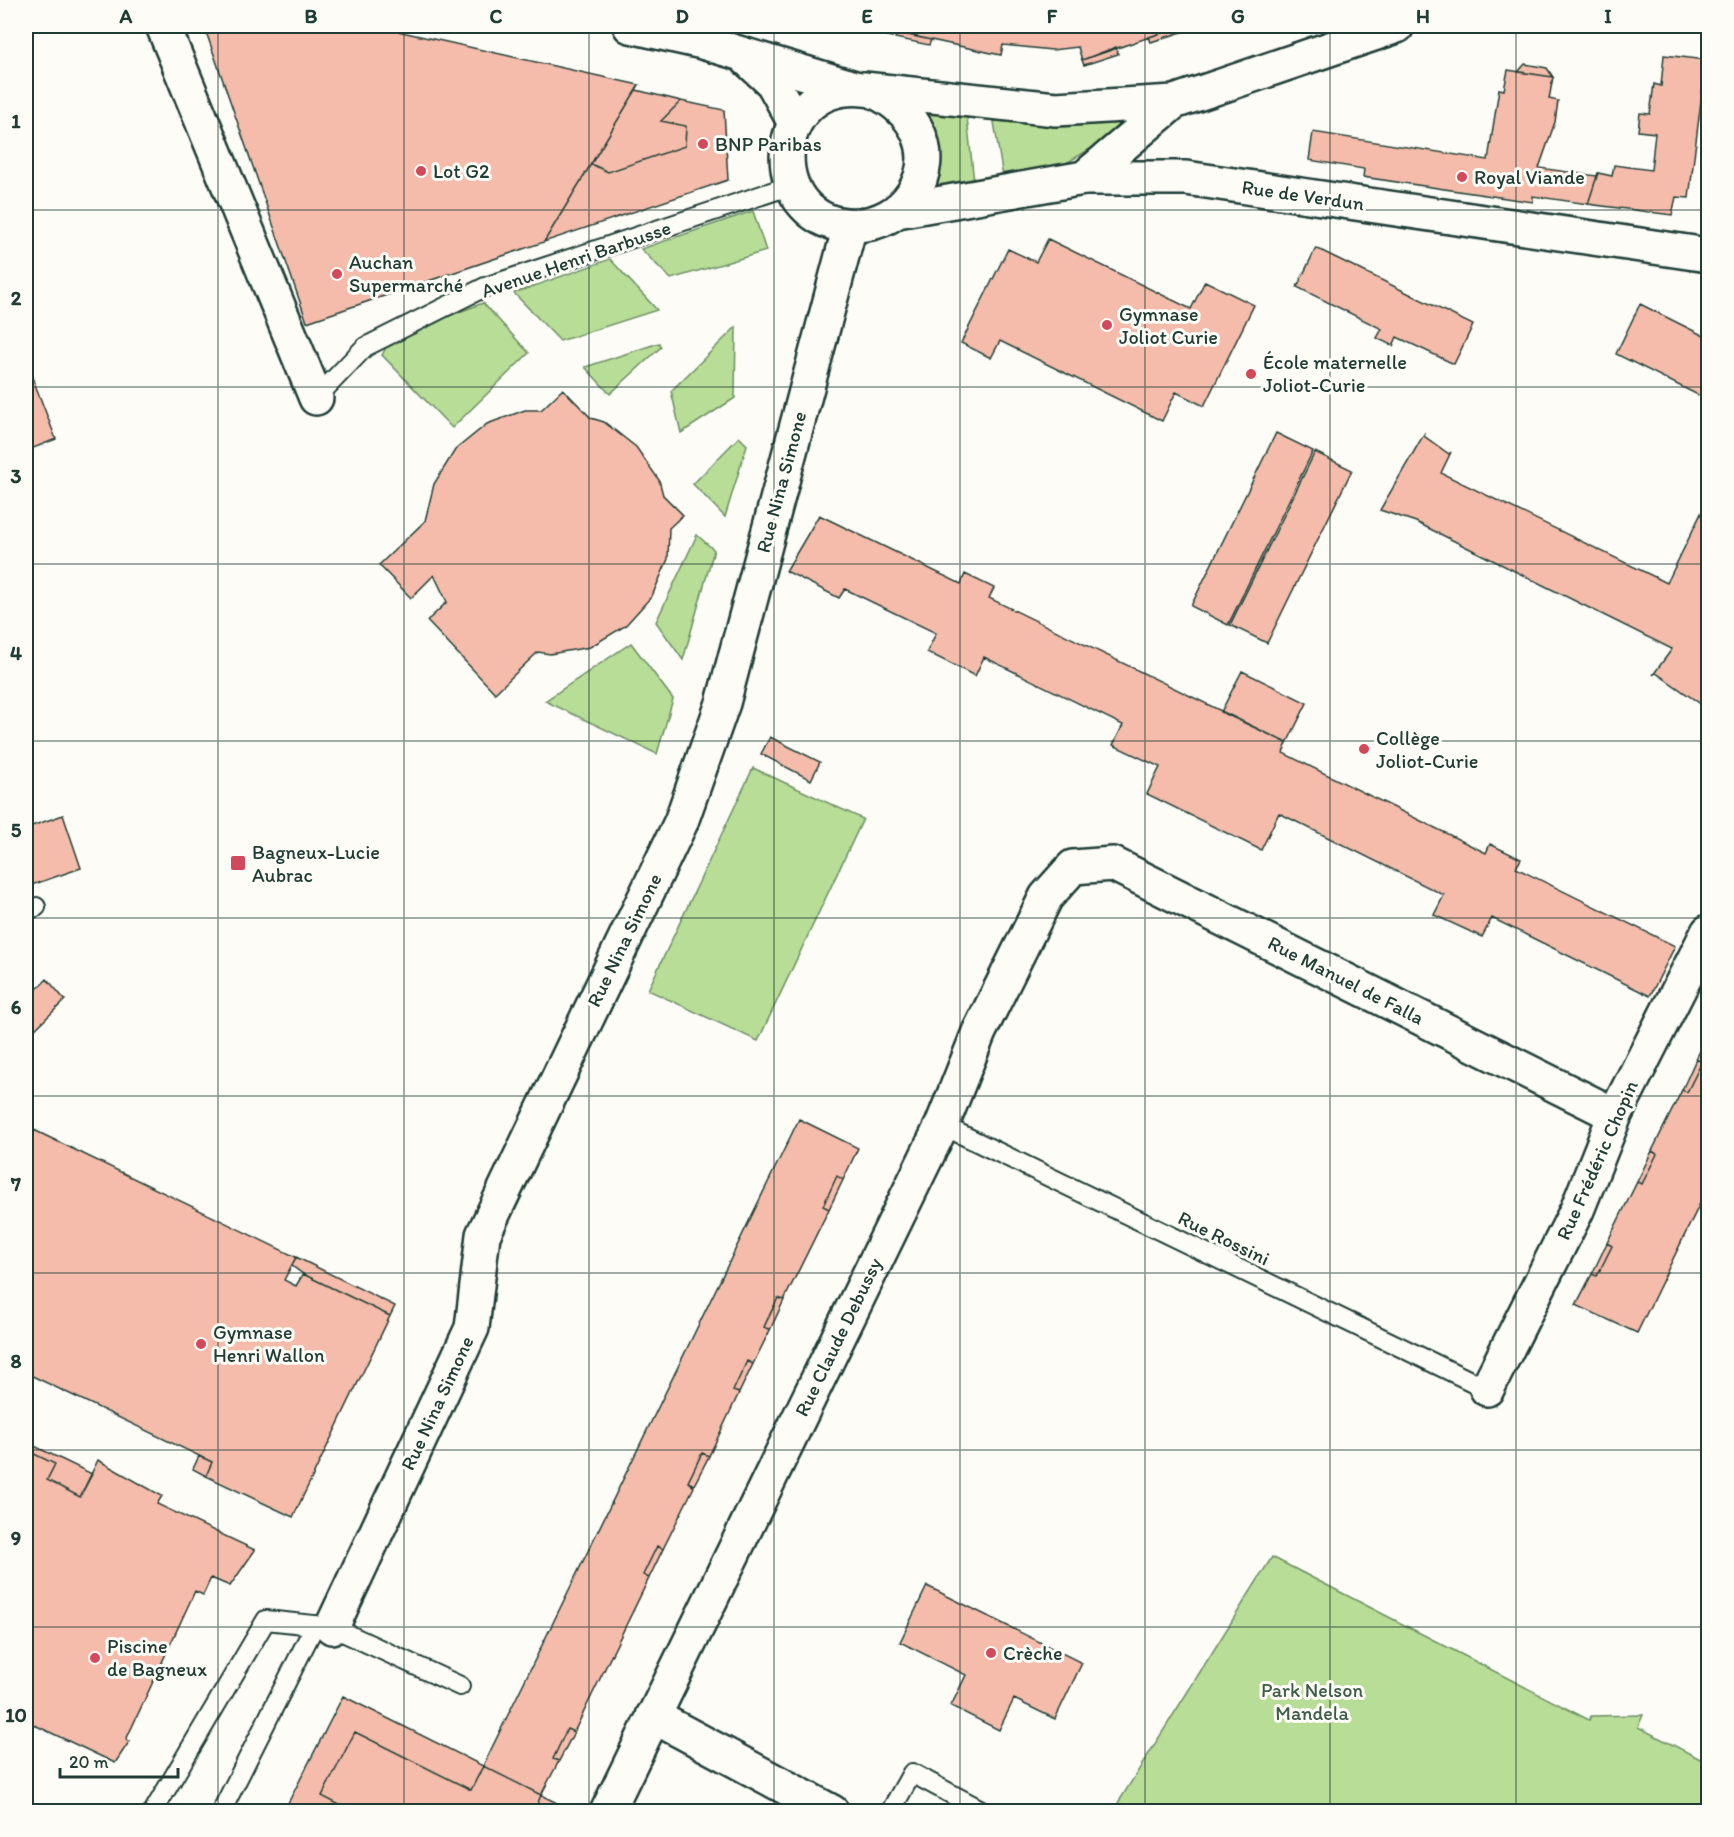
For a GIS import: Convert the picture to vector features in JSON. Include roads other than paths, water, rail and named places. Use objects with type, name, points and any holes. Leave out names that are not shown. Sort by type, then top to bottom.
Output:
[{"type":"street","points":[[163,26],[316,398]]},
{"type":"street","points":[[630,26],[702,42],[744,56],[787,66],[864,90],[893,100],[909,115],[919,133],[923,154],[921,176],[912,195],[897,211],[875,222],[850,226],[820,217],[804,203],[792,185],[786,164],[786,154],[795,123],[805,108],[820,97],[837,90],[864,90],[1056,109],[1174,102],[1397,26]]},
{"type":"street","points":[[744,56],[773,83],[795,123]]},
{"type":"street","points":[[1084,178],[1174,102]]},
{"type":"street","name":"Rue de Verdun","points":[[897,211],[1084,178],[1186,178],[1708,255]]},
{"type":"street","name":"Rue Nina Simone","points":[[324,1626],[472,1328],[483,1235],[681,822],[723,703],[850,226]]},
{"type":"street","name":"Rue Manuel de Falla","points":[[1073,867],[1113,864],[1615,1115]]},
{"type":"street","name":"Rue Claude Debussy","points":[[607,1812],[942,1125],[979,1032],[1046,897],[1073,867]]},
{"type":"street","name":"Rue Frédéric Chopin","points":[[1487,1389],[1577,1210],[1615,1115],[1708,932]]},
{"type":"street","points":[[653,1716],[832,1812]]},
{"type":"lane","name":"Avenue Henri Barbusse","points":[[316,398],[364,347],[485,287],[792,185]]},
{"type":"lane","name":"Rue Rossini","points":[[942,1125],[1487,1389]]},
{"type":"lane","points":[[153,1812],[266,1620],[324,1626],[460,1686]]},
{"type":"lane","points":[[221,1812],[324,1626]]},
{"type":"lane","points":[[890,1812],[912,1773],[985,1812]]},
{"type":"place","name":"BNP Paribas","points":[[703,144]]},
{"type":"place","name":"Lot G2","points":[[421,171]]},
{"type":"place","name":"Royal Viande","points":[[1462,177]]},
{"type":"place","name":"Auchan Supermarché","points":[[337,274]]},
{"type":"place","name":"Gymnase Joliot Curie","points":[[1107,325]]},
{"type":"place","name":"École maternelle Joliot-Curie","points":[[1251,374]]},
{"type":"place","name":"Collège Joliot-Curie","points":[[1364,749]]},
{"type":"place","name":"Bagneux-Lucie Aubrac","points":[[238,863]]},
{"type":"place","name":"Gymnase Henri Wallon","points":[[201,1344]]},
{"type":"place","name":"Crèche","points":[[991,1653]]},
{"type":"place","name":"Piscine de Bagneux","points":[[95,1658]]},
{"type":"park label","name":"Park Nelson Mandela","points":[[1312,1702]]}]
